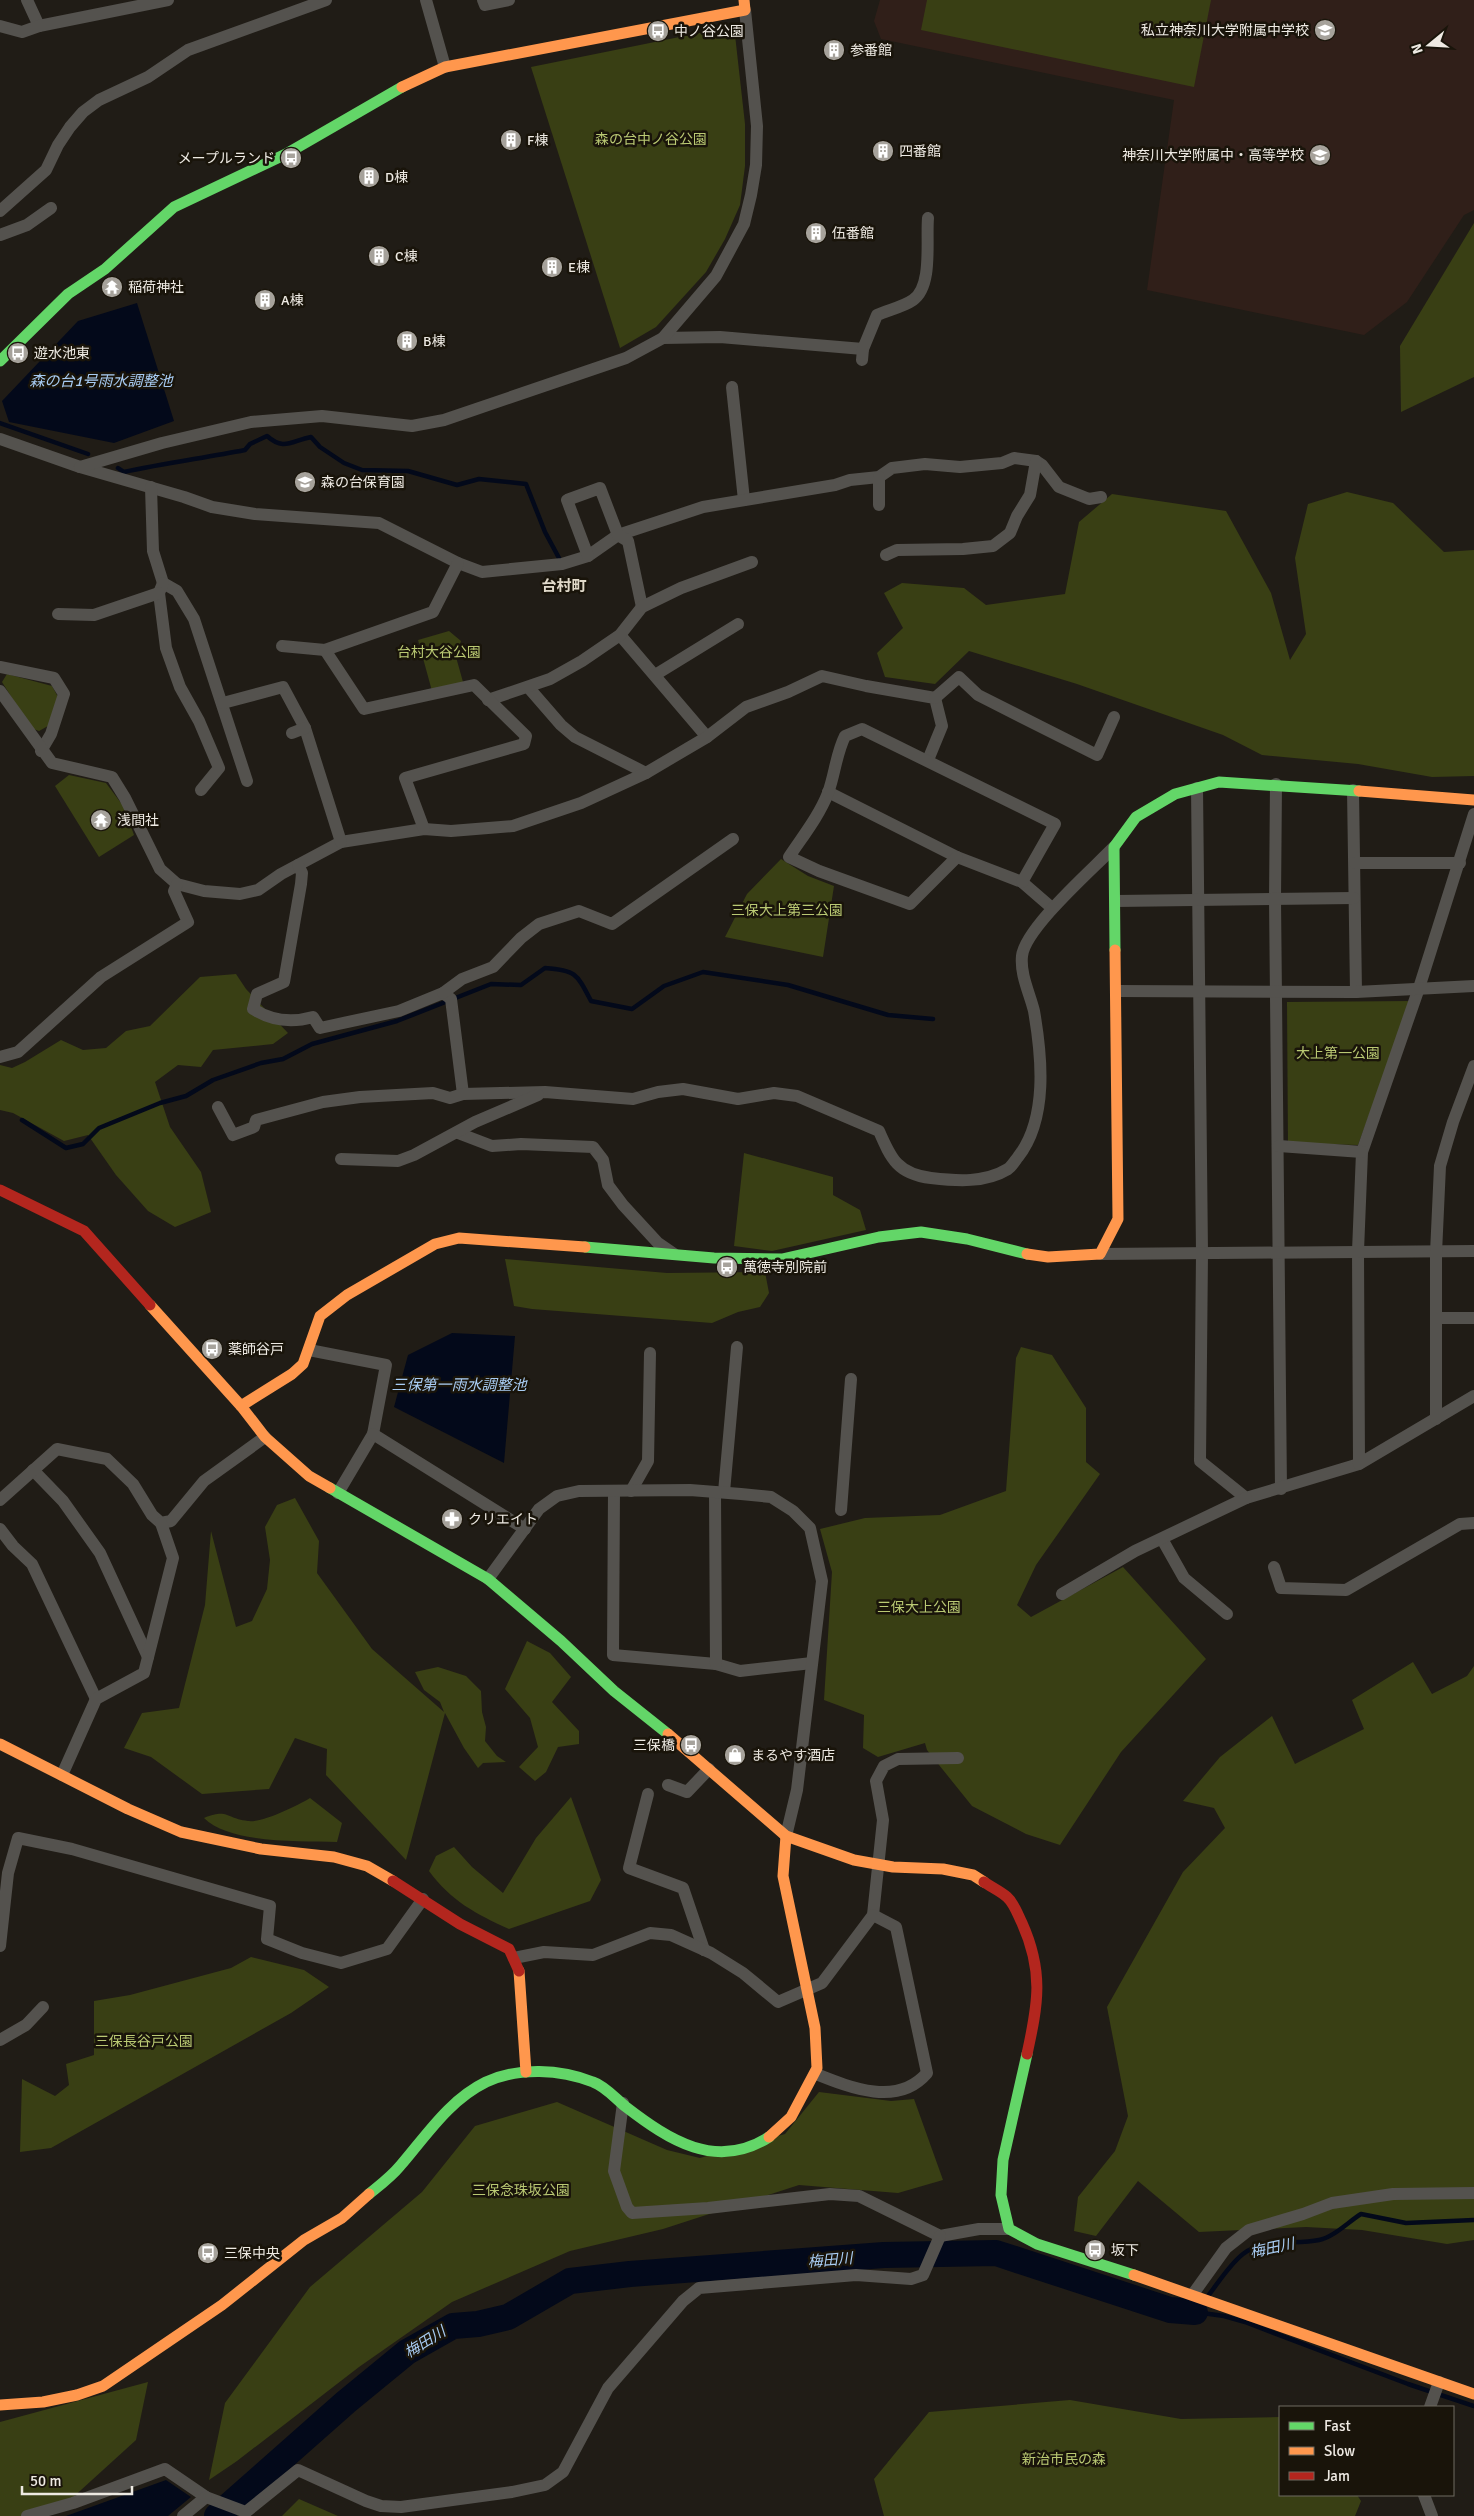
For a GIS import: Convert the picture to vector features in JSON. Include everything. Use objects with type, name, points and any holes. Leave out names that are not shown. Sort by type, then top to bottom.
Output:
[{"type":"street","points":[[27,0],[40,26]]},
{"type":"street","points":[[0,26],[22,32],[40,26],[168,0]]},
{"type":"street","points":[[0,211],[46,170],[58,145],[70,127],[83,112],[99,100],[148,77],[188,50],[326,0]]},
{"type":"street","points":[[426,0],[445,67]]},
{"type":"street","points":[[483,0],[485,5],[509,0]]},
{"type":"street","points":[[0,361],[68,294],[105,268],[174,207],[257,163],[286,154],[393,91],[445,67],[745,5],[756,126],[756,165],[744,224],[716,276],[663,338],[626,358],[444,420],[412,426],[322,416],[251,422],[162,443],[80,467]]},
{"type":"street","points":[[0,235],[27,225],[51,208]]},
{"type":"street","points":[[663,338],[720,337],[862,354],[877,315],[913,300],[923,289],[927,256],[928,218]]},
{"type":"street","points":[[732,387],[744,500]]},
{"type":"street","points":[[0,439],[80,467],[212,507],[255,514],[379,523],[458,563],[482,572],[533,565],[562,564],[588,556],[618,535],[703,507],[835,485],[850,480],[879,477],[892,468],[925,464],[960,467],[1002,463],[1014,458],[1036,461],[1042,465],[1059,487],[1089,499],[1101,497]]},
{"type":"street","points":[[886,555],[897,550],[963,549],[993,546],[1010,533],[1017,516],[1030,495],[1036,461]]},
{"type":"street","points":[[879,477],[879,505]]},
{"type":"street","points":[[151,487],[153,551],[161,588],[166,648],[180,687],[199,721],[219,768],[201,790]]},
{"type":"street","points":[[588,556],[567,500],[600,488],[618,535],[628,541],[642,607]]},
{"type":"street","points":[[488,700],[550,679],[582,661],[620,635],[642,607],[681,588],[752,562]]},
{"type":"street","points":[[282,646],[325,650],[433,612],[458,563]]},
{"type":"street","points":[[58,614],[94,615],[161,588],[176,591],[194,619],[241,750],[247,781]]},
{"type":"street","points":[[655,675],[738,624]]},
{"type":"street","points":[[620,635],[708,737]]},
{"type":"street","points":[[325,650],[364,709],[474,685],[526,736],[524,744],[405,778],[424,829]]},
{"type":"street","points":[[0,667],[20,669],[54,678],[64,694],[51,734],[41,751]]},
{"type":"street","points":[[0,691],[41,751],[52,763],[112,777],[126,798],[160,869],[177,884],[204,891],[240,894],[258,890],[298,865],[341,842],[424,829],[451,831],[512,826],[582,803],[646,773],[708,737],[746,708],[788,692],[822,676],[935,698]]},
{"type":"street","points":[[935,698],[959,677],[978,696],[1097,756],[1114,717]]},
{"type":"street","points":[[223,703],[283,687],[306,728],[341,842]]},
{"type":"street","points":[[528,687],[560,725],[575,737],[646,773]]},
{"type":"street","points":[[928,760],[942,726],[935,698]]},
{"type":"street","points":[[292,733],[306,728]]},
{"type":"street","points":[[957,857],[910,904],[819,871],[788,857],[819,812],[828,792],[845,736],[862,729],[1054,824],[1022,882]]},
{"type":"street","points":[[218,1106],[233,1135],[254,1127],[256,1120],[323,1102],[360,1097],[433,1092],[450,1098],[463,1094],[545,1092],[633,1099],[658,1092],[683,1089],[738,1099],[774,1092],[797,1096],[879,1131],[886,1148],[902,1170],[927,1178],[959,1181],[984,1178],[1009,1168],[1026,1147],[1035,1119],[1040,1091],[1039,1043],[1033,1008],[1024,978],[1022,955],[1052,908],[1114,848],[1136,817],[1175,794],[1219,782],[1276,784],[1474,800]]},
{"type":"street","points":[[1276,784],[1275,899],[1281,1489]]},
{"type":"street","points":[[1197,788],[1202,1253],[1200,1461],[1246,1498]]},
{"type":"street","points":[[1354,790],[1356,992]]},
{"type":"street","points":[[828,792],[957,857],[1022,882],[1052,908]]},
{"type":"street","points":[[1360,1464],[1358,1251],[1362,1152],[1419,988],[1474,814]]},
{"type":"street","points":[[298,865],[302,873],[301,884],[284,982],[257,994],[253,1009],[268,1019],[299,1021],[314,1017],[320,1028],[399,1011],[443,993],[462,979],[493,967],[521,938],[539,924],[579,911],[612,924],[734,840]]},
{"type":"street","points":[[1100,1254],[1118,1219],[1114,848]]},
{"type":"street","points":[[1355,863],[1460,863]]},
{"type":"street","points":[[0,1057],[18,1052],[101,977],[188,922],[174,891],[177,884]]},
{"type":"street","points":[[1116,901],[1354,898]]},
{"type":"street","points":[[1116,991],[1356,992],[1474,986]]},
{"type":"street","points":[[443,993],[451,999],[463,1094]]},
{"type":"street","points":[[1436,1419],[1436,1253],[1440,1166],[1453,1122],[1474,1066]]},
{"type":"street","points":[[342,1159],[398,1161],[458,1133],[475,1122],[545,1092]]},
{"type":"street","points":[[458,1133],[492,1146],[521,1144],[593,1147],[603,1160],[608,1185],[623,1205],[658,1243],[675,1254]]},
{"type":"street","points":[[1279,1146],[1362,1152]]},
{"type":"street","points":[[0,1190],[84,1231],[241,1406],[265,1437],[308,1476],[488,1579],[561,1641],[614,1691],[709,1769],[786,1836],[854,1860],[894,1867],[943,1869],[973,1875],[1008,1898],[1028,1937],[1038,1973],[1034,2021],[1003,2160],[1000,2195],[1010,2229]]},
{"type":"street","points":[[241,1406],[292,1374],[303,1364],[320,1316],[346,1295],[436,1244],[459,1238],[505,1240],[557,1246],[714,1258],[782,1259],[879,1238],[921,1232],[967,1239],[1012,1252],[1048,1257],[1100,1254],[1358,1251],[1436,1253],[1474,1251]]},
{"type":"street","points":[[1436,1318],[1474,1318]]},
{"type":"street","points":[[716,1664],[719,1492],[737,1347]]},
{"type":"street","points":[[309,1350],[386,1364],[373,1434],[338,1494]]},
{"type":"street","points":[[631,1491],[648,1461],[650,1353]]},
{"type":"street","points":[[841,1510],[851,1379]]},
{"type":"street","points":[[1062,1594],[1135,1551],[1246,1498],[1360,1464],[1474,1396]]},
{"type":"street","points":[[373,1434],[525,1528]]},
{"type":"street","points":[[161,1523],[171,1521],[204,1481],[265,1437]]},
{"type":"street","points":[[0,1500],[57,1449],[106,1459],[133,1484],[152,1515],[161,1523],[174,1558],[144,1673],[96,1699],[62,1775]]},
{"type":"street","points":[[33,1470],[64,1501],[100,1553],[148,1657]]},
{"type":"street","points":[[0,2405],[43,2402],[77,2395],[103,2386],[222,2305],[304,2240],[342,2218],[399,2168],[432,2127],[462,2097],[487,2082],[526,2072],[559,2072],[595,2082],[650,2125],[676,2141],[708,2152],[740,2151],[768,2138],[791,2117],[816,2074],[815,2028],[783,1876],[786,1836],[797,1790],[822,1581],[810,1528],[793,1512],[771,1497],[719,1492],[579,1491],[557,1496],[539,1509],[488,1579]]},
{"type":"street","points":[[614,1491],[613,1655],[716,1664],[740,1671],[812,1663]]},
{"type":"street","points":[[1274,1567],[1281,1588],[1346,1590],[1460,1524],[1474,1523]]},
{"type":"street","points":[[0,1529],[13,1546],[32,1564],[96,1699]]},
{"type":"street","points":[[1162,1539],[1184,1578],[1227,1614]]},
{"type":"street","points":[[0,1744],[128,1809],[181,1832],[261,1849],[334,1857],[367,1866],[423,1899],[460,1924],[509,1949],[519,1967],[526,2072]]},
{"type":"street","points":[[514,1958],[544,1952],[593,1955],[650,1933],[671,1935],[704,1950],[743,1973],[778,2002],[822,1983],[873,1915],[883,1820],[876,1781],[884,1766],[898,1759],[958,1758]]},
{"type":"street","points":[[668,1785],[687,1792],[709,1769]]},
{"type":"street","points":[[648,1794],[630,1868],[683,1888],[704,1950]]},
{"type":"street","points":[[0,1946],[8,1873],[18,1838],[72,1849],[270,1906],[267,1939],[302,1953],[341,1963],[387,1949],[423,1899]]},
{"type":"street","points":[[816,2074],[851,2088],[874,2093],[896,2090],[919,2082],[927,2073],[896,1927],[873,1915]]},
{"type":"street","points":[[0,2040],[26,2025],[43,2007]]},
{"type":"street","points":[[623,2103],[614,2171],[627,2207],[632,2213],[708,2208],[830,2194],[859,2196],[940,2236],[979,2229],[1010,2229],[1037,2244],[1193,2294],[1434,2394],[1474,2394]]},
{"type":"street","points":[[1193,2294],[1226,2248],[1249,2230],[1332,2203],[1393,2194],[1474,2193]]},
{"type":"street","points":[[27,2516],[73,2503],[165,2469],[207,2498],[246,2512],[298,2470],[381,2506],[401,2507],[512,2492],[545,2485],[563,2472],[608,2388],[683,2300],[699,2288],[856,2275],[911,2279],[924,2274],[940,2236]]},
{"type":"street","points":[[1424,2496],[1432,2516]]},
{"type":"street","points":[[183,2516],[207,2498]]},
{"type":"shaded area","name":"神奈川大学附属中・高等学校","points":[[880,0],[1474,0],[1474,210],[1464,215],[1407,302],[1364,335],[1147,290],[1174,100],[881,39],[874,21]]},
{"type":"green space","points":[[927,0],[1211,0],[1194,87],[921,30]]},
{"type":"green space","name":"森の台中ノ谷公園","points":[[734,26],[745,124],[745,166],[740,205],[725,239],[706,272],[656,327],[620,348],[531,67]]},
{"type":"green space","points":[[1474,223],[1474,377],[1401,412],[1400,346]]},
{"type":"green space","points":[[1347,492],[1393,503],[1444,552],[1474,550],[1474,776],[1432,777],[1358,764],[1262,755],[1223,735],[1077,684],[969,651],[935,684],[885,677],[877,653],[903,628],[884,593],[902,583],[964,588],[986,605],[1065,594],[1079,522],[1112,494],[1226,511],[1271,593],[1290,660],[1306,634],[1295,558],[1308,504]]},
{"type":"green space","name":"台村大谷公園","points":[[449,631],[461,641],[456,657],[463,682],[432,691],[418,640]]},
{"type":"green space","points":[[7,674],[52,686],[58,697],[48,726],[39,731],[31,728],[2,682]]},
{"type":"green space","points":[[69,775],[106,783],[124,807],[134,835],[99,857],[55,786]]},
{"type":"green space","name":"三保大上第三公園","points":[[781,859],[808,876],[834,886],[823,957],[725,937],[747,894]]},
{"type":"green space","points":[[236,974],[246,989],[288,1033],[273,1044],[213,1050],[201,1067],[178,1065],[155,1082],[170,1127],[201,1172],[211,1212],[175,1227],[148,1211],[116,1175],[88,1135],[64,1141],[13,1113],[0,1110],[0,1065],[12,1068],[61,1040],[83,1050],[106,1048],[126,1031],[150,1026],[200,977]]},
{"type":"green space","name":"大上第一公園","points":[[1411,1001],[1358,1145],[1288,1143],[1287,1002]]},
{"type":"green space","points":[[744,1153],[833,1177],[833,1195],[860,1210],[866,1230],[772,1251],[734,1246]]},
{"type":"green space","points":[[505,1259],[667,1273],[765,1272],[769,1293],[760,1307],[738,1312],[712,1323],[532,1309],[514,1306]]},
{"type":"green space","name":"三保大上公園","points":[[1021,1347],[1052,1355],[1086,1408],[1086,1462],[1100,1474],[1036,1565],[1017,1605],[1031,1617],[1123,1567],[1206,1659],[1121,1752],[1060,1845],[1026,1834],[972,1806],[927,1750],[925,1743],[878,1757],[863,1748],[864,1715],[824,1700],[832,1572],[820,1529],[865,1518],[940,1515],[1006,1491],[1016,1358]]},
{"type":"green space","points":[[295,1498],[319,1541],[317,1573],[372,1649],[444,1712],[440,1702],[424,1690],[415,1672],[438,1667],[466,1676],[481,1691],[482,1712],[486,1727],[485,1741],[497,1756],[506,1762],[483,1763],[478,1768],[464,1748],[445,1713],[406,1860],[326,1775],[327,1749],[295,1738],[269,1789],[202,1794],[151,1757],[124,1748],[142,1713],[179,1708],[205,1605],[211,1531],[236,1627],[252,1621],[267,1589],[270,1560],[265,1527],[277,1505]]},
{"type":"green space","points":[[527,1641],[550,1653],[571,1677],[552,1702],[579,1731],[579,1744],[558,1747],[546,1772],[535,1781],[519,1767],[538,1747],[530,1718],[505,1689]]},
{"type":"green space","points":[[1413,1662],[1432,1694],[1467,1676],[1474,1666],[1474,2240],[1447,2244],[1362,2230],[1306,2227],[1199,2232],[1138,2181],[1096,2236],[1074,2231],[1078,2197],[1115,2151],[1128,2116],[1107,2007],[1183,1872],[1225,1828],[1214,1808],[1183,1801],[1220,1757],[1272,1716],[1295,1764],[1364,1729],[1352,1700]]},
{"type":"green space","points":[[571,1797],[601,1880],[590,1901],[509,1929],[486,1918],[455,1899],[429,1871],[436,1856],[454,1847],[472,1867],[503,1893],[536,1838]]},
{"type":"green space","points":[[310,1798],[342,1823],[337,1842],[286,1841],[248,1837],[231,1833],[204,1818],[223,1814],[241,1820],[254,1821],[279,1813]]},
{"type":"green space","name":"三保長谷戸公園","points":[[251,1957],[304,1970],[329,1987],[291,2013],[51,2148],[20,2152],[22,2079],[55,2096],[69,2085],[66,2064],[94,2055],[94,2001],[130,1995],[231,1968]]},
{"type":"green space","name":"三保念珠坂公園","points":[[819,2092],[891,2101],[914,2099],[943,2180],[898,2193],[799,2185],[663,2229],[570,2251],[452,2302],[359,2367],[237,2461],[209,2480],[225,2403],[310,2287],[422,2192],[475,2126],[557,2102],[667,2150],[700,2158],[785,2134]]},
{"type":"green space","points":[[148,2382],[136,2440],[70,2500],[27,2516],[0,2516],[0,2422]]},
{"type":"green space","name":"新治市民の森","points":[[1070,2400],[1181,2419],[1279,2417],[1279,2496],[1358,2496],[1361,2501],[1355,2516],[884,2516],[874,2479],[929,2412]]},
{"type":"green space","points":[[299,2499],[338,2516],[282,2516]]},
{"type":"water","name":"森の台1号雨水調整池","points":[[137,303],[174,421],[114,443],[9,422],[2,401],[78,321]]},
{"type":"water","name":"三保第一雨水調整池","points":[[452,1333],[515,1336],[504,1463],[394,1407],[408,1355]]},
{"type":"water","points":[[166,2480],[191,2497],[168,2516],[66,2516]]},
{"type":"waterway","points":[[0,423],[88,454]]},
{"type":"waterway","points":[[118,468],[124,472],[245,450],[250,444],[267,436],[273,441],[283,444],[311,437],[320,447],[344,463],[362,470],[408,471],[457,485],[479,479],[526,484],[545,532],[559,558]]},
{"type":"waterway","points":[[22,1120],[66,1148],[83,1144],[99,1128],[160,1103],[186,1096],[213,1080],[261,1063],[283,1059],[312,1044],[397,1021],[491,984],[521,985],[545,968],[563,970],[574,975],[591,1001],[632,1009],[664,986],[703,972],[788,985],[888,1015],[933,1019]]},
{"type":"waterway","name":"梅田川","points":[[1208,2296],[1233,2263],[1251,2249],[1270,2244],[1319,2240],[1335,2233],[1361,2214],[1406,2223],[1474,2220]]},
{"type":"waterway","name":"梅田川","points":[[217,2516],[346,2402],[407,2352],[453,2326],[478,2324],[508,2317],[570,2281],[630,2274],[884,2255],[996,2253],[1170,2310],[1195,2312]]},
{"type":"waterway","name":"梅田川","points":[[1195,2312],[1204,2302]]},
{"type":"waterway","points":[[1195,2312],[1224,2316],[1245,2322],[1408,2384],[1474,2406]]},
{"type":"traffic: fast","points":[[0,361],[68,294],[105,269],[174,207],[286,154],[402,87]]},
{"type":"traffic: fast","points":[[1115,950],[1114,847],[1136,817],[1175,794],[1219,782],[1359,791]]},
{"type":"traffic: fast","points":[[585,1247],[714,1258],[782,1259],[879,1237],[921,1232],[967,1239],[1027,1254]]},
{"type":"traffic: fast","points":[[330,1488],[488,1579],[561,1641],[614,1691],[668,1734]]},
{"type":"traffic: fast","points":[[1027,2054],[1003,2160],[1001,2195],[1009,2229],[1037,2244],[1134,2275]]},
{"type":"traffic: fast","points":[[369,2194],[397,2170],[439,2120],[461,2098],[486,2082],[499,2077],[526,2072],[567,2074],[593,2082],[659,2130],[676,2140],[694,2147],[712,2151],[730,2151],[749,2147],[769,2137]]},
{"type":"traffic: slow","points":[[402,87],[445,67],[745,10],[744,0]]},
{"type":"traffic: slow","points":[[1359,791],[1474,800]]},
{"type":"traffic: slow","points":[[1027,1254],[1048,1257],[1100,1254],[1118,1219],[1115,950]]},
{"type":"traffic: slow","points":[[241,1406],[292,1374],[303,1364],[320,1316],[347,1295],[435,1244],[459,1238],[585,1247]]},
{"type":"traffic: slow","points":[[150,1305],[241,1406],[265,1437],[309,1476],[330,1488]]},
{"type":"traffic: slow","points":[[668,1734],[786,1836],[854,1860],[893,1867],[943,1869],[973,1875],[984,1882]]},
{"type":"traffic: slow","points":[[0,1744],[128,1809],[181,1832],[261,1849],[334,1857],[367,1866],[393,1881]]},
{"type":"traffic: slow","points":[[769,2137],[791,2117],[817,2068],[815,2028],[783,1876],[786,1836]]},
{"type":"traffic: slow","points":[[519,1971],[526,2072]]},
{"type":"traffic: slow","points":[[0,2405],[43,2402],[77,2395],[103,2386],[222,2305],[304,2240],[342,2218],[369,2194]]},
{"type":"traffic: slow","points":[[1134,2275],[1474,2394]]},
{"type":"traffic: jam","points":[[0,1190],[84,1231],[150,1305]]},
{"type":"traffic: jam","points":[[393,1881],[460,1924],[509,1949],[519,1971]]},
{"type":"traffic: jam","points":[[984,1882],[1012,1902],[1034,1957],[1037,1988],[1036,2003],[1027,2054]]},
{"type":"place","name":"私立神奈川大学附属中学校","points":[[1325,30]]},
{"type":"place","name":"中ノ谷公園","points":[[658,31]]},
{"type":"place","name":"参番館","points":[[834,50]]},
{"type":"place","name":"F棟","points":[[511,140]]},
{"type":"place","name":"四番館","points":[[883,151]]},
{"type":"place","name":"神奈川大学附属中・高等学校","points":[[1320,155]]},
{"type":"place","name":"メープルランド","points":[[291,158]]},
{"type":"place","name":"D棟","points":[[369,177]]},
{"type":"place","name":"伍番館","points":[[816,233]]},
{"type":"place","name":"C棟","points":[[379,256]]},
{"type":"place","name":"E棟","points":[[552,267]]},
{"type":"place","name":"稲荷神社","points":[[112,287]]},
{"type":"place","name":"A棟","points":[[265,300]]},
{"type":"place","name":"B棟","points":[[407,341]]},
{"type":"place","name":"遊水池東","points":[[18,353]]},
{"type":"place","name":"森の台保育園","points":[[305,482]]},
{"type":"place","name":"浅間社","points":[[101,820]]},
{"type":"place","name":"萬徳寺別院前","points":[[727,1267]]},
{"type":"place","name":"薬師谷戸","points":[[212,1349]]},
{"type":"place","name":"クリエイト","points":[[452,1519]]},
{"type":"place","name":"三保橋","points":[[691,1745]]},
{"type":"place","name":"まるやす酒店","points":[[735,1755]]},
{"type":"place","name":"坂下","points":[[1095,2250]]},
{"type":"place","name":"三保中央","points":[[208,2253]]},
{"type":"district","name":"台村町","points":[[564,586]]}]
